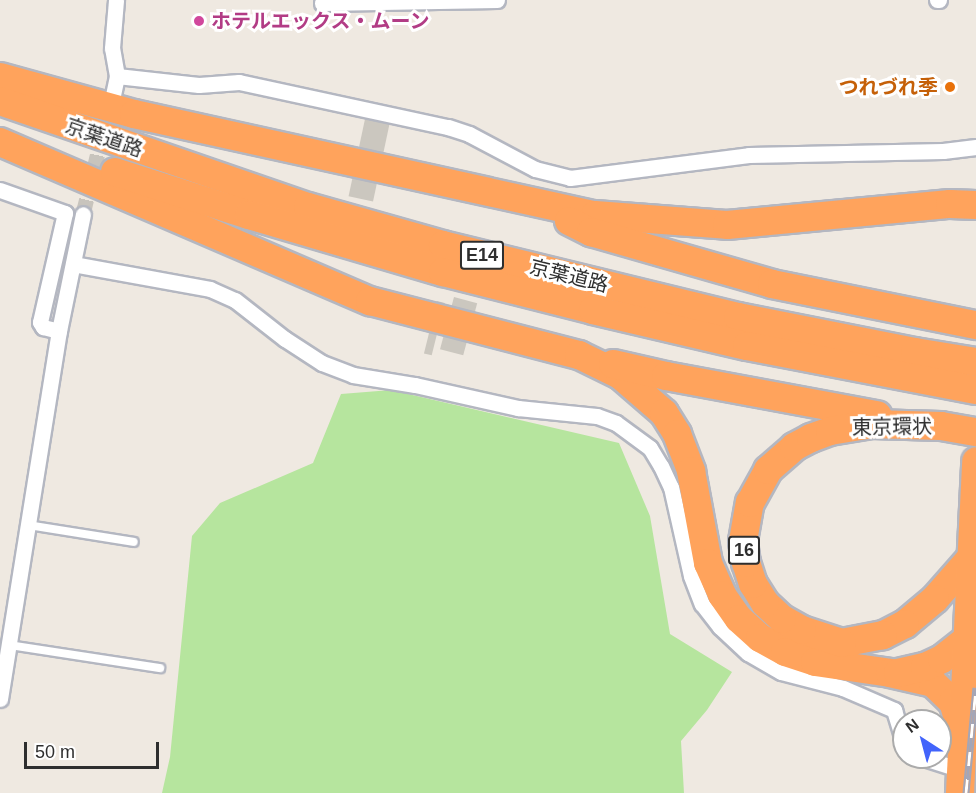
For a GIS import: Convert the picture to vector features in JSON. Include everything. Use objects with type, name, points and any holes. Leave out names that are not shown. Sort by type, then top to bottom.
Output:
[{"type":"highway","points":[[0,77],[135,114],[595,215],[727,225],[921,206],[968,203],[976,205]]},
{"type":"highway","name":"京葉道路","points":[[0,101],[297,203],[443,245],[738,317],[976,362]]},
{"type":"highway","name":"京葉道路","points":[[0,132],[249,216],[442,272],[747,346],[976,390]]},
{"type":"highway","points":[[0,142],[370,302],[666,376],[941,426]]},
{"type":"highway","points":[[535,203],[591,232],[772,284],[976,325]]},
{"type":"highway","points":[[579,356],[620,375],[664,413],[677,434],[691,471],[708,563],[722,596],[739,619],[760,638],[785,652],[815,662],[890,673],[933,683],[952,702],[963,734]]},
{"type":"highway","name":"東京環状","points":[[971,558],[935,599],[905,624],[883,635],[842,643],[811,633],[782,619],[765,603],[753,584],[746,563],[743,541],[750,503],[768,470],[794,447],[830,431],[872,424],[941,426],[976,432]]},
{"type":"highway","points":[[961,782],[971,636],[971,558],[976,461]]},
{"type":"highway","points":[[890,673],[925,667],[942,659],[971,636]]},
{"type":"street","points":[[113,95],[117,76],[112,48],[116,0]]},
{"type":"street","points":[[322,3],[497,0]]},
{"type":"street","points":[[117,76],[198,85],[239,82],[448,126],[469,134],[535,169],[570,178],[749,155],[944,151],[976,147]]},
{"type":"street","points":[[0,190],[65,213],[40,322],[43,327],[59,331]]},
{"type":"street","points":[[0,699],[59,331],[82,214]]},
{"type":"street","points":[[74,264],[210,289],[235,300],[285,339],[322,363],[353,375],[415,385],[518,408],[597,416],[616,423],[650,448],[661,466],[671,487],[691,576],[702,604],[720,627],[748,653],[781,672],[843,688],[892,709]]},
{"type":"street","points":[[940,769],[961,782]]},
{"type":"lane","points":[[28,525],[134,542]]},
{"type":"lane","points":[[9,645],[160,668]]},
{"type":"green space","points":[[391,390],[619,443],[650,516],[670,634],[732,672],[707,710],[681,741],[684,793],[162,793],[170,757],[192,536],[220,503],[313,463],[341,394]]},
{"type":"building","points":[[365,119],[389,124],[373,201],[349,196]]},
{"type":"building","points":[[454,297],[477,303],[463,355],[440,349]]},
{"type":"building","points":[[437,301],[445,303],[432,355],[424,353]]},
{"type":"tunnel","points":[[83,214],[103,132]]},
{"type":"railway","points":[[966,793],[976,687]]},
{"type":"place","name":"ホテルエックス・ムーン","points":[[199,21]]},
{"type":"place","name":"つれづれ季","points":[[950,87]]}]
